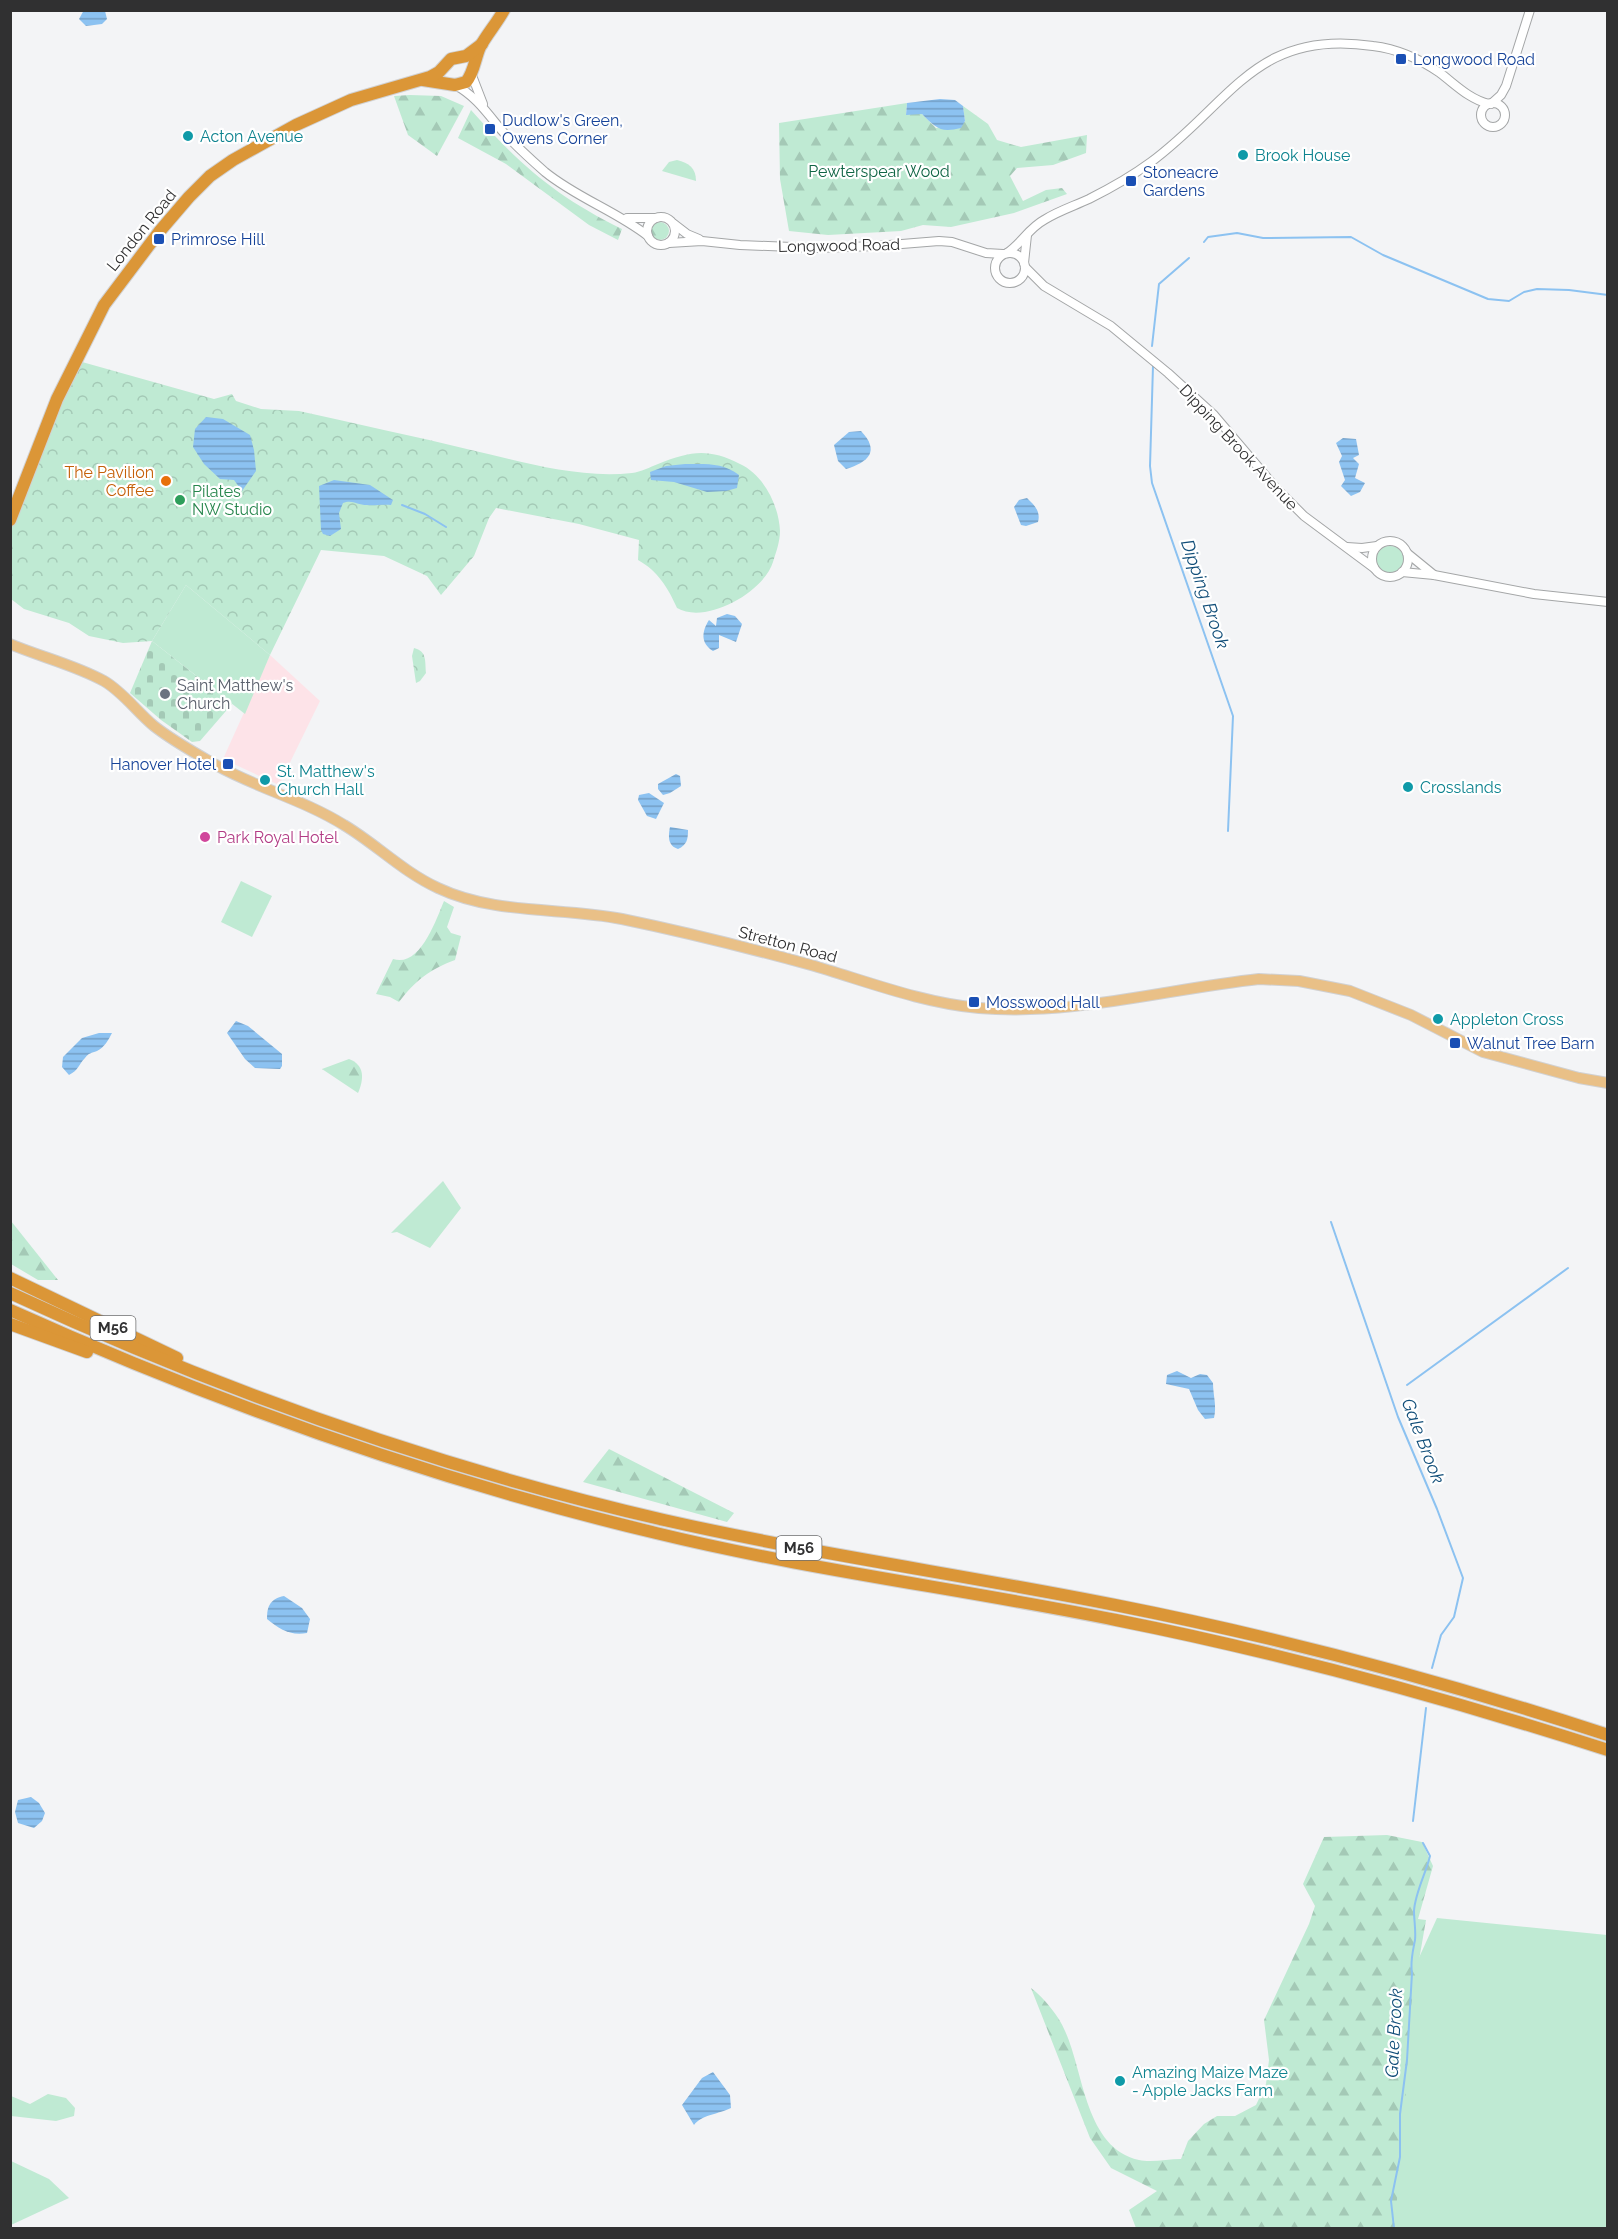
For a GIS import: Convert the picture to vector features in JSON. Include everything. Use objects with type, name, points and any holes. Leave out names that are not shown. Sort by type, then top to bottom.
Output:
[{"type":"highway","points":[[482,44],[470,53],[451,59],[445,66],[445,76],[454,85],[466,82],[482,44],[504,10]]},
{"type":"highway","points":[[459,58],[467,62],[471,72]]},
{"type":"highway","name":"London Road","points":[[10,520],[57,399],[104,305],[159,232],[189,197],[210,176],[233,160],[296,125],[351,100],[419,81],[434,75],[445,66]]},
{"type":"highway","name":"London Road","points":[[419,81],[454,85]]},
{"type":"highway","name":"M56","points":[[10,1278],[168,1353],[214,1380]]},
{"type":"highway","name":"M56","points":[[10,1293],[214,1380],[420,1452],[506,1479],[592,1502],[761,1541],[1117,1605],[1221,1628],[1320,1651],[1437,1683],[1608,1735]]},
{"type":"highway","name":"M56","points":[[10,1310],[254,1411],[420,1468],[593,1517],[776,1558],[1116,1620],[1219,1642],[1317,1665],[1435,1697],[1608,1750]]},
{"type":"highway","name":"M56","points":[[10,1324],[126,1366],[166,1376]]},
{"type":"main road","name":"Stretton Road","points":[[10,644],[101,680],[152,724],[192,750],[240,777],[336,820],[374,845],[411,874],[437,888],[468,899],[507,906],[617,918],[807,964],[923,998],[978,1008],[1010,1010],[1058,1008],[1258,979],[1315,983],[1365,996],[1412,1015],[1493,1056],[1608,1083]]},
{"type":"street","points":[[1482,118],[1484,108],[1501,95],[1506,86],[1530,10]]},
{"type":"street","points":[[1027,235],[1025,265],[1021,279],[1009,284],[999,280],[994,269],[996,260],[1040,222],[1106,190],[1142,168],[1191,130],[1235,84],[1250,72],[1289,51],[1311,45],[1374,46],[1391,50],[1427,64],[1466,94],[1501,106],[1504,113]]},
{"type":"street","points":[[471,72],[486,109]]},
{"type":"street","points":[[454,85],[464,90],[486,109],[499,127],[546,173],[621,217],[658,245],[669,243],[675,234],[673,223],[666,217],[638,219],[621,217]]},
{"type":"street","points":[[1466,94],[1485,124],[1495,127],[1504,120],[1506,86]]},
{"type":"street","points":[[648,236],[647,227],[656,218]]},
{"type":"street","name":"Longwood Road","points":[[673,223],[687,234],[702,241]]},
{"type":"street","name":"Longwood Road","points":[[669,243],[702,241],[816,248],[939,241],[952,242],[991,254],[1005,253]]},
{"type":"street","name":"Longwood Road","points":[[975,250],[994,269]]},
{"type":"street","points":[[1005,253],[1019,256],[1025,265]]},
{"type":"street","name":"Dipping Brook Avenue","points":[[1025,265],[1044,286],[1111,326],[1168,373],[1214,415],[1292,504],[1326,533],[1374,568]]},
{"type":"street","name":"Dipping Brook Avenue","points":[[1015,283],[1044,286]]},
{"type":"street","points":[[1347,547],[1362,548],[1393,541],[1402,546],[1434,576]]},
{"type":"street","points":[[1377,546],[1372,557],[1374,568],[1382,576],[1398,576],[1408,563],[1407,552]]},
{"type":"street","points":[[1402,572],[1534,594],[1608,602]]},
{"type":"shaded area","points":[[270,655],[320,701],[279,785],[223,759]]},
{"type":"green space","points":[[394,96],[441,96],[464,106],[437,156],[408,135]]},
{"type":"green space","name":"Pewterspear Wood","points":[[907,103],[906,114],[922,114],[936,128],[965,122],[963,106],[988,124],[997,140],[1021,147],[1087,135],[1086,153],[1053,165],[1017,168],[1010,176],[1023,201],[1046,190],[1062,188],[1067,194],[1014,213],[951,227],[923,225],[901,231],[828,235],[789,231],[780,179],[779,123]]},
{"type":"green space","points":[[471,110],[540,178],[577,204],[622,229],[618,240],[589,225],[506,164],[458,138]]},
{"type":"green space","points":[[677,160],[691,167],[696,181],[662,171],[669,162]]},
{"type":"green space","points":[[660,222],[666,225],[669,231],[666,237],[660,240],[654,237],[651,231],[654,225]]},
{"type":"green space","points":[[75,360],[214,399],[232,394],[236,401],[261,409],[299,411],[571,472],[632,473],[680,456],[699,453],[718,455],[749,469],[769,492],[779,521],[778,547],[767,573],[746,594],[718,609],[689,612],[677,608],[662,581],[638,560],[639,540],[579,524],[496,508],[489,518],[474,556],[441,595],[427,576],[384,556],[321,550],[270,655],[186,585],[152,641],[123,643],[89,636],[69,623],[24,609],[11,599],[11,520]]},
{"type":"green space","points":[[1390,546],[1400,550],[1404,560],[1400,570],[1390,574],[1380,570],[1376,560],[1380,550]]},
{"type":"green space","points":[[186,585],[270,655],[245,714],[152,641]]},
{"type":"green space","points":[[152,641],[232,704],[200,741],[192,742],[161,720],[130,693]]},
{"type":"green space","points":[[414,648],[421,651],[426,664],[426,673],[416,683],[412,656]]},
{"type":"green space","points":[[241,881],[272,896],[252,937],[221,922]]},
{"type":"green space","points":[[444,901],[454,907],[447,927],[451,933],[461,936],[455,960],[424,976],[399,1002],[376,994],[393,959],[403,960],[411,956],[426,941]]},
{"type":"green space","points":[[349,1059],[358,1065],[362,1073],[358,1093],[322,1069]]},
{"type":"green space","points":[[443,1181],[461,1208],[430,1248],[397,1232],[391,1233]]},
{"type":"green space","points":[[10,1221],[58,1280],[38,1280],[11,1264]]},
{"type":"green space","points":[[609,1449],[734,1513],[727,1522],[583,1482]]},
{"type":"green space","points":[[1387,1835],[1422,1842],[1433,1866],[1418,1919],[1426,1920],[1410,2012],[1404,2133],[1394,2228],[1136,2228],[1129,2210],[1157,2191],[1111,2168],[1090,2138],[1031,1988],[1051,2008],[1062,2025],[1089,2106],[1107,2141],[1121,2153],[1139,2160],[1181,2159],[1188,2141],[1204,2124],[1217,2116],[1235,2116],[1256,2105],[1266,2084],[1269,2060],[1264,2020],[1309,1924],[1315,1906],[1303,1884],[1324,1837]]},
{"type":"green space","points":[[1437,1918],[1607,1935],[1607,2228],[1394,2228],[1412,1973]]},
{"type":"green space","points":[[48,2094],[66,2098],[75,2108],[74,2116],[56,2121],[11,2116],[11,2096],[30,2104]]},
{"type":"green space","points":[[11,2161],[49,2179],[69,2198],[11,2225]]},
{"type":"water","points":[[84,10],[105,11],[107,19],[102,24],[86,26],[79,19]]},
{"type":"water","points":[[940,99],[955,100],[963,106],[965,121],[961,128],[943,129],[935,126],[922,114],[906,115],[907,103]]},
{"type":"water","points":[[206,417],[223,419],[250,435],[256,471],[242,491],[234,480],[220,479],[204,464],[193,447],[195,429]]},
{"type":"water","points":[[861,431],[867,438],[871,450],[861,463],[846,469],[838,461],[834,445],[849,432]]},
{"type":"water","points":[[1343,438],[1356,439],[1359,455],[1353,458],[1359,464],[1355,478],[1365,483],[1360,492],[1351,496],[1341,486],[1345,480],[1339,462],[1342,456],[1336,443]]},
{"type":"water","points":[[713,465],[733,471],[739,475],[737,488],[707,492],[674,482],[651,480],[650,472],[666,466]]},
{"type":"water","points":[[334,480],[370,485],[393,500],[391,505],[343,503],[339,513],[341,529],[330,536],[323,534],[319,486]]},
{"type":"water","points":[[1027,498],[1036,508],[1039,518],[1038,522],[1026,526],[1021,525],[1014,507],[1019,500]]},
{"type":"water","points":[[727,614],[735,616],[742,624],[736,642],[719,635],[719,648],[713,651],[704,641],[705,628],[709,620],[716,626],[717,618]]},
{"type":"water","points":[[676,774],[680,776],[681,786],[663,795],[658,789],[658,784]]},
{"type":"water","points":[[649,793],[664,803],[656,819],[647,816],[638,800],[639,795]]},
{"type":"water","points":[[670,827],[688,830],[686,841],[678,849],[672,846],[670,841]]},
{"type":"water","points":[[236,1021],[248,1026],[282,1054],[280,1069],[255,1068],[245,1059],[227,1033]]},
{"type":"water","points":[[99,1033],[112,1033],[102,1048],[90,1053],[69,1075],[62,1067],[63,1057],[82,1038]]},
{"type":"water","points":[[1177,1371],[1191,1378],[1200,1374],[1207,1375],[1213,1383],[1214,1418],[1205,1419],[1198,1410],[1189,1389],[1166,1384],[1167,1375]]},
{"type":"water","points":[[284,1596],[302,1608],[310,1619],[307,1633],[285,1631],[267,1619],[270,1604],[275,1599]]},
{"type":"water","points":[[31,1797],[39,1803],[45,1813],[42,1821],[34,1828],[18,1823],[15,1812],[18,1800]]},
{"type":"water","points":[[713,2072],[730,2095],[731,2108],[706,2117],[694,2125],[682,2105],[702,2078]]},
{"type":"waterway","name":"Dipping Brook","points":[[1204,242],[1208,237],[1237,233],[1263,238],[1351,237],[1383,255],[1488,299],[1509,301],[1524,292],[1537,289],[1608,295]]},
{"type":"waterway","name":"Dipping Brook","points":[[1152,346],[1159,284],[1189,258]]},
{"type":"waterway","name":"Dipping Brook","points":[[1153,366],[1150,466],[1152,483],[1233,716],[1228,831]]},
{"type":"waterway","points":[[402,505],[425,514],[446,527]]},
{"type":"waterway","name":"Gale Brook","points":[[1331,1222],[1398,1417],[1463,1578],[1454,1617],[1441,1635],[1432,1668]]},
{"type":"waterway","points":[[1407,1385],[1568,1268]]},
{"type":"waterway","name":"Gale Brook","points":[[1413,1821],[1426,1708]]},
{"type":"waterway","name":"Gale Brook","points":[[1394,2228],[1391,2201],[1400,2157],[1400,2114],[1407,2060],[1415,1936],[1414,1911],[1416,1897],[1430,1856],[1423,1843]]},
{"type":"place","name":"Longwood Road","points":[[1401,59]]},
{"type":"place","name":"Dudlow's Green, Owens Corner","points":[[490,129]]},
{"type":"place","name":"Acton Avenue","points":[[188,136]]},
{"type":"place","name":"Brook House","points":[[1243,155]]},
{"type":"place","name":"Stoneacre Gardens","points":[[1131,181]]},
{"type":"place","name":"Primrose Hill","points":[[159,239]]},
{"type":"place","name":"The Pavilion Coffee","points":[[166,481]]},
{"type":"place","name":"Pilates NW Studio","points":[[180,500]]},
{"type":"place","name":"Saint Matthew's Church","points":[[165,694]]},
{"type":"place","name":"Hanover Hotel","points":[[228,764]]},
{"type":"place","name":"St. Matthew's Church Hall","points":[[265,780]]},
{"type":"place","name":"Crosslands","points":[[1408,787]]},
{"type":"place","name":"Park Royal Hotel","points":[[205,837]]},
{"type":"place","name":"Mosswood Hall","points":[[974,1002]]},
{"type":"place","name":"Appleton Cross","points":[[1438,1019]]},
{"type":"place","name":"Walnut Tree Barn","points":[[1455,1043]]},
{"type":"place","name":"Amazing Maize Maze - Apple Jacks Farm","points":[[1120,2081]]}]
